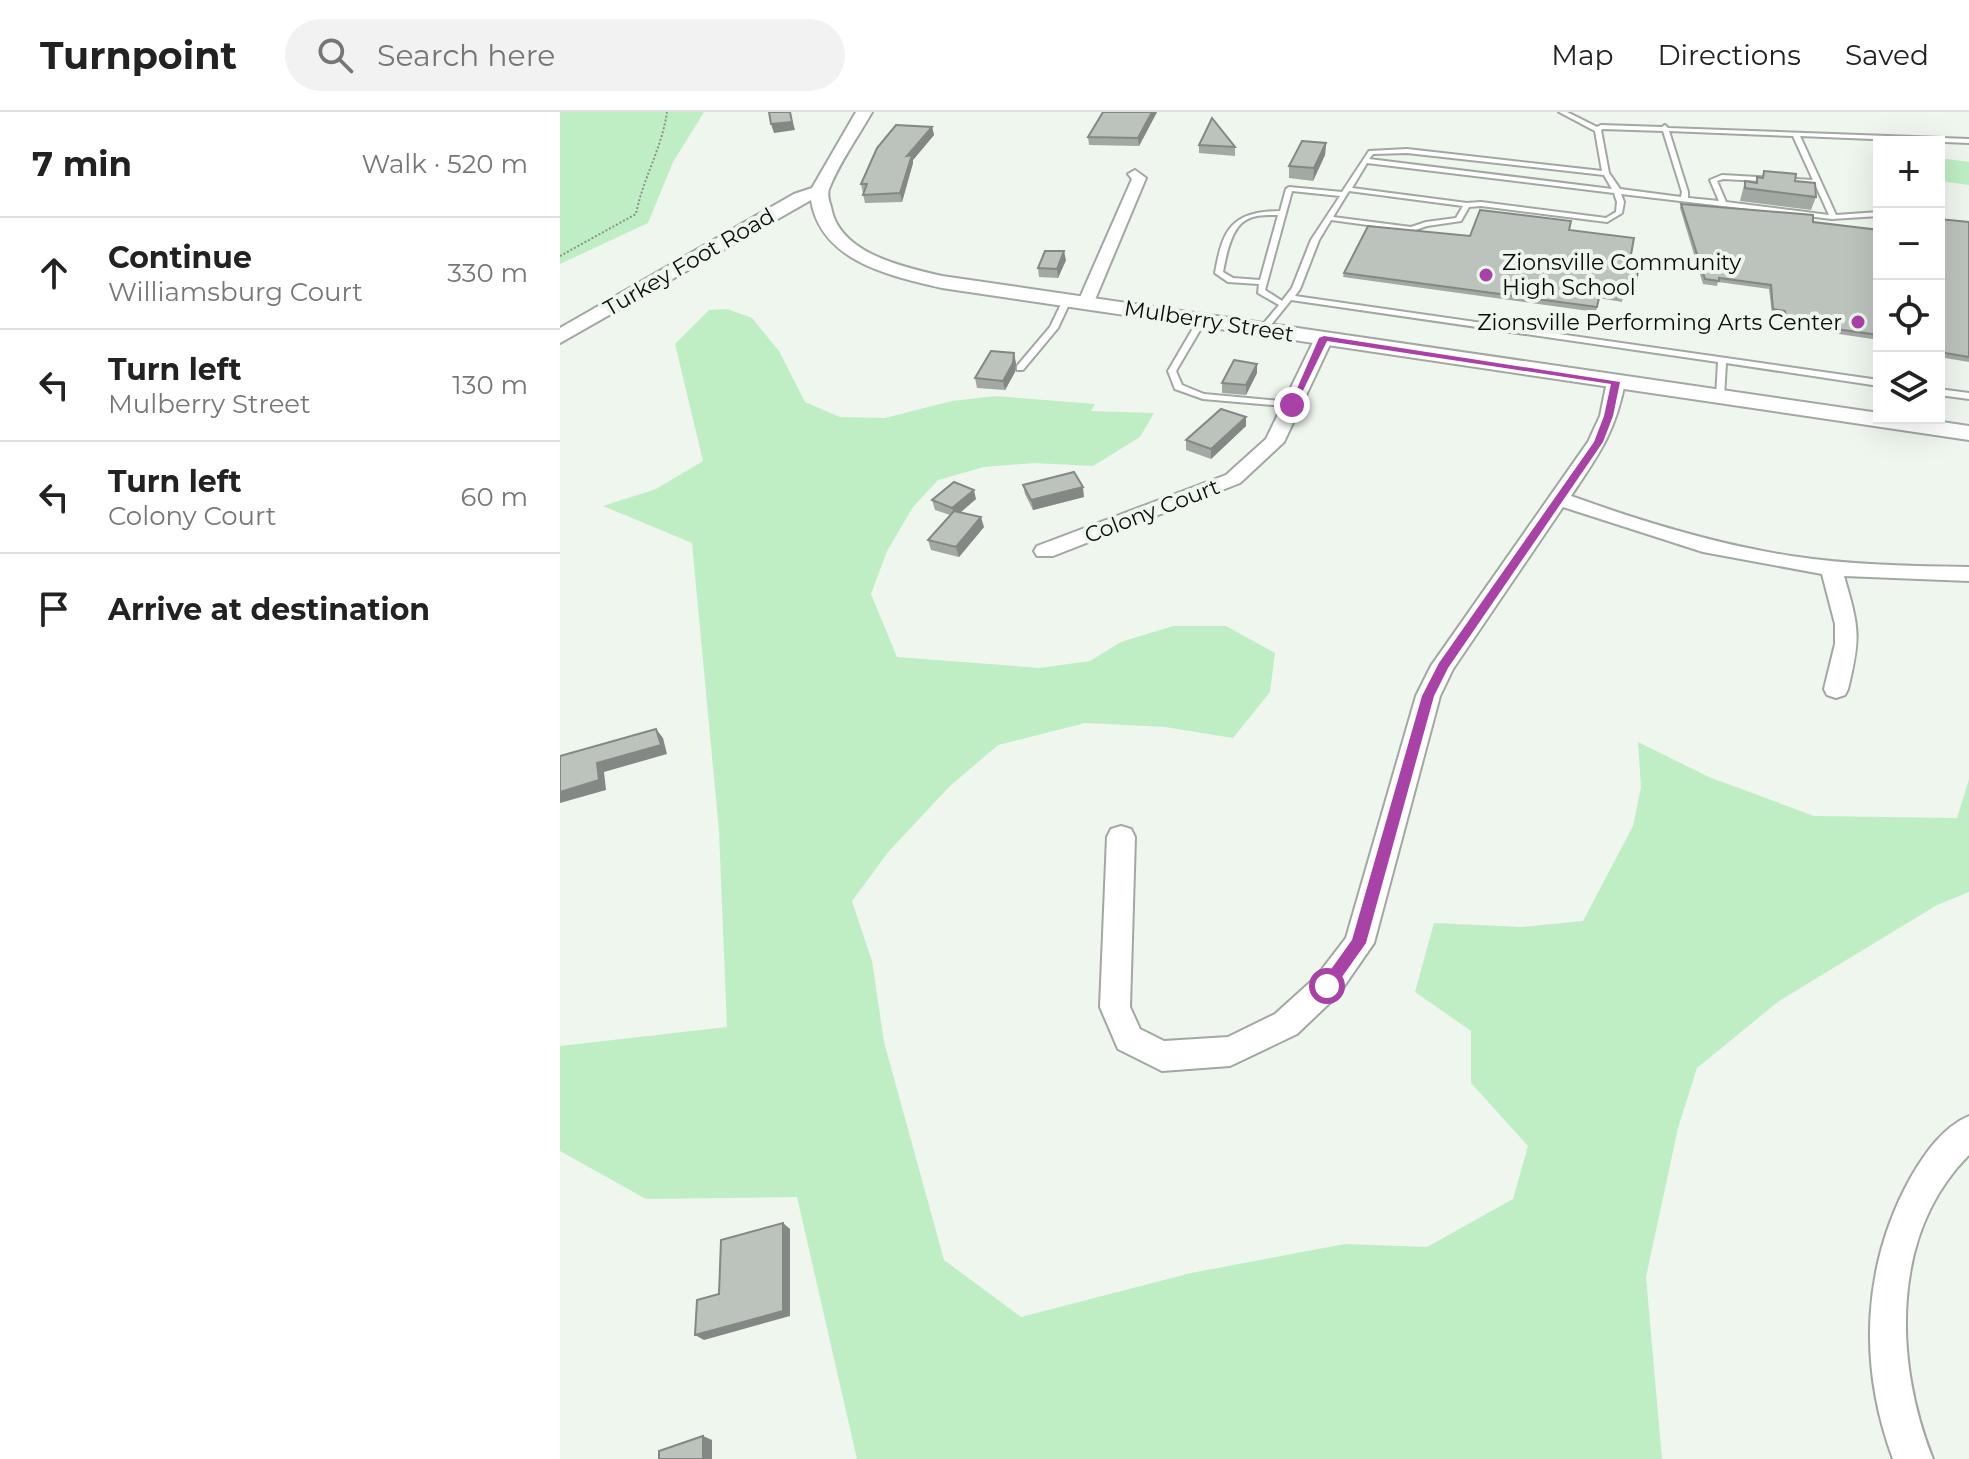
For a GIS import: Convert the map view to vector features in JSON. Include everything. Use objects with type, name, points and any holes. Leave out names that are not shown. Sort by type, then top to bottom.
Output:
[{"type":"street","points":[[819,192],[864,112]]},
{"type":"street","points":[[1076,301],[1139,178],[1135,174]]},
{"type":"street","name":"Mulberry Street","points":[[819,192],[819,205],[829,228],[850,248],[884,267],[942,282],[1969,433]]},
{"type":"street","name":"Turkey Foot Road","points":[[560,337],[800,198],[819,192]]},
{"type":"street","name":"Colony Court","points":[[1045,551],[1233,479],[1274,442],[1324,338]]},
{"type":"street","points":[[1121,837],[1115,1007],[1129,1039],[1162,1056],[1191,1056],[1230,1051],[1286,1024],[1327,986],[1359,943],[1428,696],[1443,666],[1598,442],[1609,416],[1616,382]]},
{"type":"street","points":[[1560,499],[1702,545],[1758,558],[1831,568],[1969,574]]},
{"type":"street","points":[[1831,568],[1846,624],[1847,644],[1836,689]]},
{"type":"street","points":[[1913,1459],[1893,1407],[1889,1363],[1888,1326],[1896,1261],[1918,1199],[1932,1172],[1969,1132]]},
{"type":"lane","points":[[1562,112],[1598,130]]},
{"type":"lane","points":[[1598,130],[1601,127],[1665,127],[1969,141]]},
{"type":"lane","points":[[1665,127],[1685,192],[1684,199]]},
{"type":"lane","points":[[1598,130],[1606,173],[1618,192],[1619,213],[1607,220],[1481,204],[1289,189],[1261,291],[1286,300],[1873,382]]},
{"type":"lane","points":[[1795,133],[1834,217]]},
{"type":"lane","points":[[1263,329],[1296,289],[1315,240],[1371,152],[1407,151],[1606,173]]},
{"type":"lane","points":[[1366,161],[1834,217],[1873,214]]},
{"type":"lane","points":[[1723,204],[1713,180],[1722,177],[1818,182]]},
{"type":"lane","points":[[1329,218],[1412,229],[1459,220],[1467,205]]},
{"type":"lane","points":[[1263,282],[1231,280],[1219,273],[1220,267],[1234,224],[1239,218],[1248,214],[1281,213]]},
{"type":"lane","points":[[1020,368],[1076,301]]},
{"type":"lane","points":[[1202,320],[1172,371],[1178,387],[1203,396],[1292,405]]},
{"type":"lane","points":[[1720,397],[1722,359]]},
{"type":"lane","points":[[1945,393],[1969,396]]},
{"type":"path","points":[[560,256],[636,214],[642,184],[663,139],[667,112]]},
{"type":"green space","points":[[560,112],[704,112],[673,162],[648,223],[560,264]]},
{"type":"green space","points":[[1945,159],[1969,162],[1969,185],[1945,182]]},
{"type":"green space","points":[[727,309],[752,318],[779,351],[805,402],[840,417],[885,418],[952,401],[995,396],[1095,404],[1091,411],[1154,413],[1140,437],[1093,466],[1034,463],[984,467],[938,480],[913,507],[887,551],[871,594],[897,657],[1040,668],[1090,661],[1121,642],[1173,626],[1226,626],[1275,653],[1270,692],[1233,738],[1165,727],[1085,723],[998,745],[950,786],[889,851],[852,901],[872,961],[884,1042],[944,1260],[1021,1317],[1191,1273],[1345,1244],[1427,1247],[1513,1199],[1528,1146],[1471,1083],[1471,1031],[1415,992],[1434,923],[1522,927],[1583,921],[1633,826],[1641,787],[1638,742],[1709,777],[1814,816],[1957,818],[1969,779],[1969,892],[1937,905],[1779,1001],[1697,1068],[1678,1128],[1646,1277],[1662,1459],[857,1459],[797,1197],[646,1199],[560,1151],[560,1046],[727,1027],[719,831],[692,543],[603,506],[656,489],[703,461],[675,344],[709,310]]},
{"type":"building","points":[[769,112],[790,112],[792,122],[771,124]]},
{"type":"building","points":[[1103,112],[1152,112],[1138,138],[1088,137]]},
{"type":"building","points":[[1212,118],[1235,147],[1199,145]]},
{"type":"building","points":[[896,125],[932,127],[907,156],[912,155],[900,193],[863,195],[867,184],[861,184],[877,148]]},
{"type":"building","points":[[1302,141],[1326,143],[1314,168],[1289,166]]},
{"type":"building","points":[[1764,171],[1796,174],[1795,181],[1815,183],[1816,197],[1745,188],[1745,181],[1757,183],[1757,177],[1763,178]]},
{"type":"building","points":[[1681,204],[1813,215],[1813,222],[1873,229],[1873,334],[1786,322],[1785,311],[1773,309],[1771,285],[1705,279]]},
{"type":"building","points":[[1480,210],[1571,221],[1569,230],[1634,238],[1630,260],[1641,261],[1634,288],[1625,287],[1623,297],[1600,293],[1597,307],[1344,273],[1368,226],[1470,236]]},
{"type":"building","points":[[1945,220],[1969,222],[1969,357],[1945,353]]},
{"type":"building","points":[[1045,251],[1064,251],[1057,269],[1038,268]]},
{"type":"building","points":[[991,351],[1014,353],[1013,363],[1003,381],[975,378]]},
{"type":"building","points":[[1234,360],[1257,364],[1246,385],[1222,383]]},
{"type":"building","points":[[1221,409],[1246,417],[1211,449],[1186,440]]},
{"type":"building","points":[[1074,472],[1083,487],[1031,500],[1023,485]]},
{"type":"building","points":[[954,482],[974,490],[952,508],[932,500]]},
{"type":"building","points":[[954,511],[981,517],[956,547],[928,540]]},
{"type":"building","points":[[656,729],[661,745],[597,763],[599,780],[560,792],[560,756]]},
{"type":"building","points":[[783,1223],[783,1311],[695,1335],[697,1300],[719,1294],[721,1240]]},
{"type":"building","points":[[703,1436],[703,1459],[659,1459],[659,1451]]},
{"type":"place","name":"Zionsville Community High School","points":[[1486,275]]},
{"type":"place","name":"Zionsville Performing Arts Center","points":[[1858,322]]},
{"type":"route","points":[[1292,405],[1324,338],[1616,382],[1609,416],[1598,442],[1443,666],[1428,696],[1359,943],[1327,986]]}]
